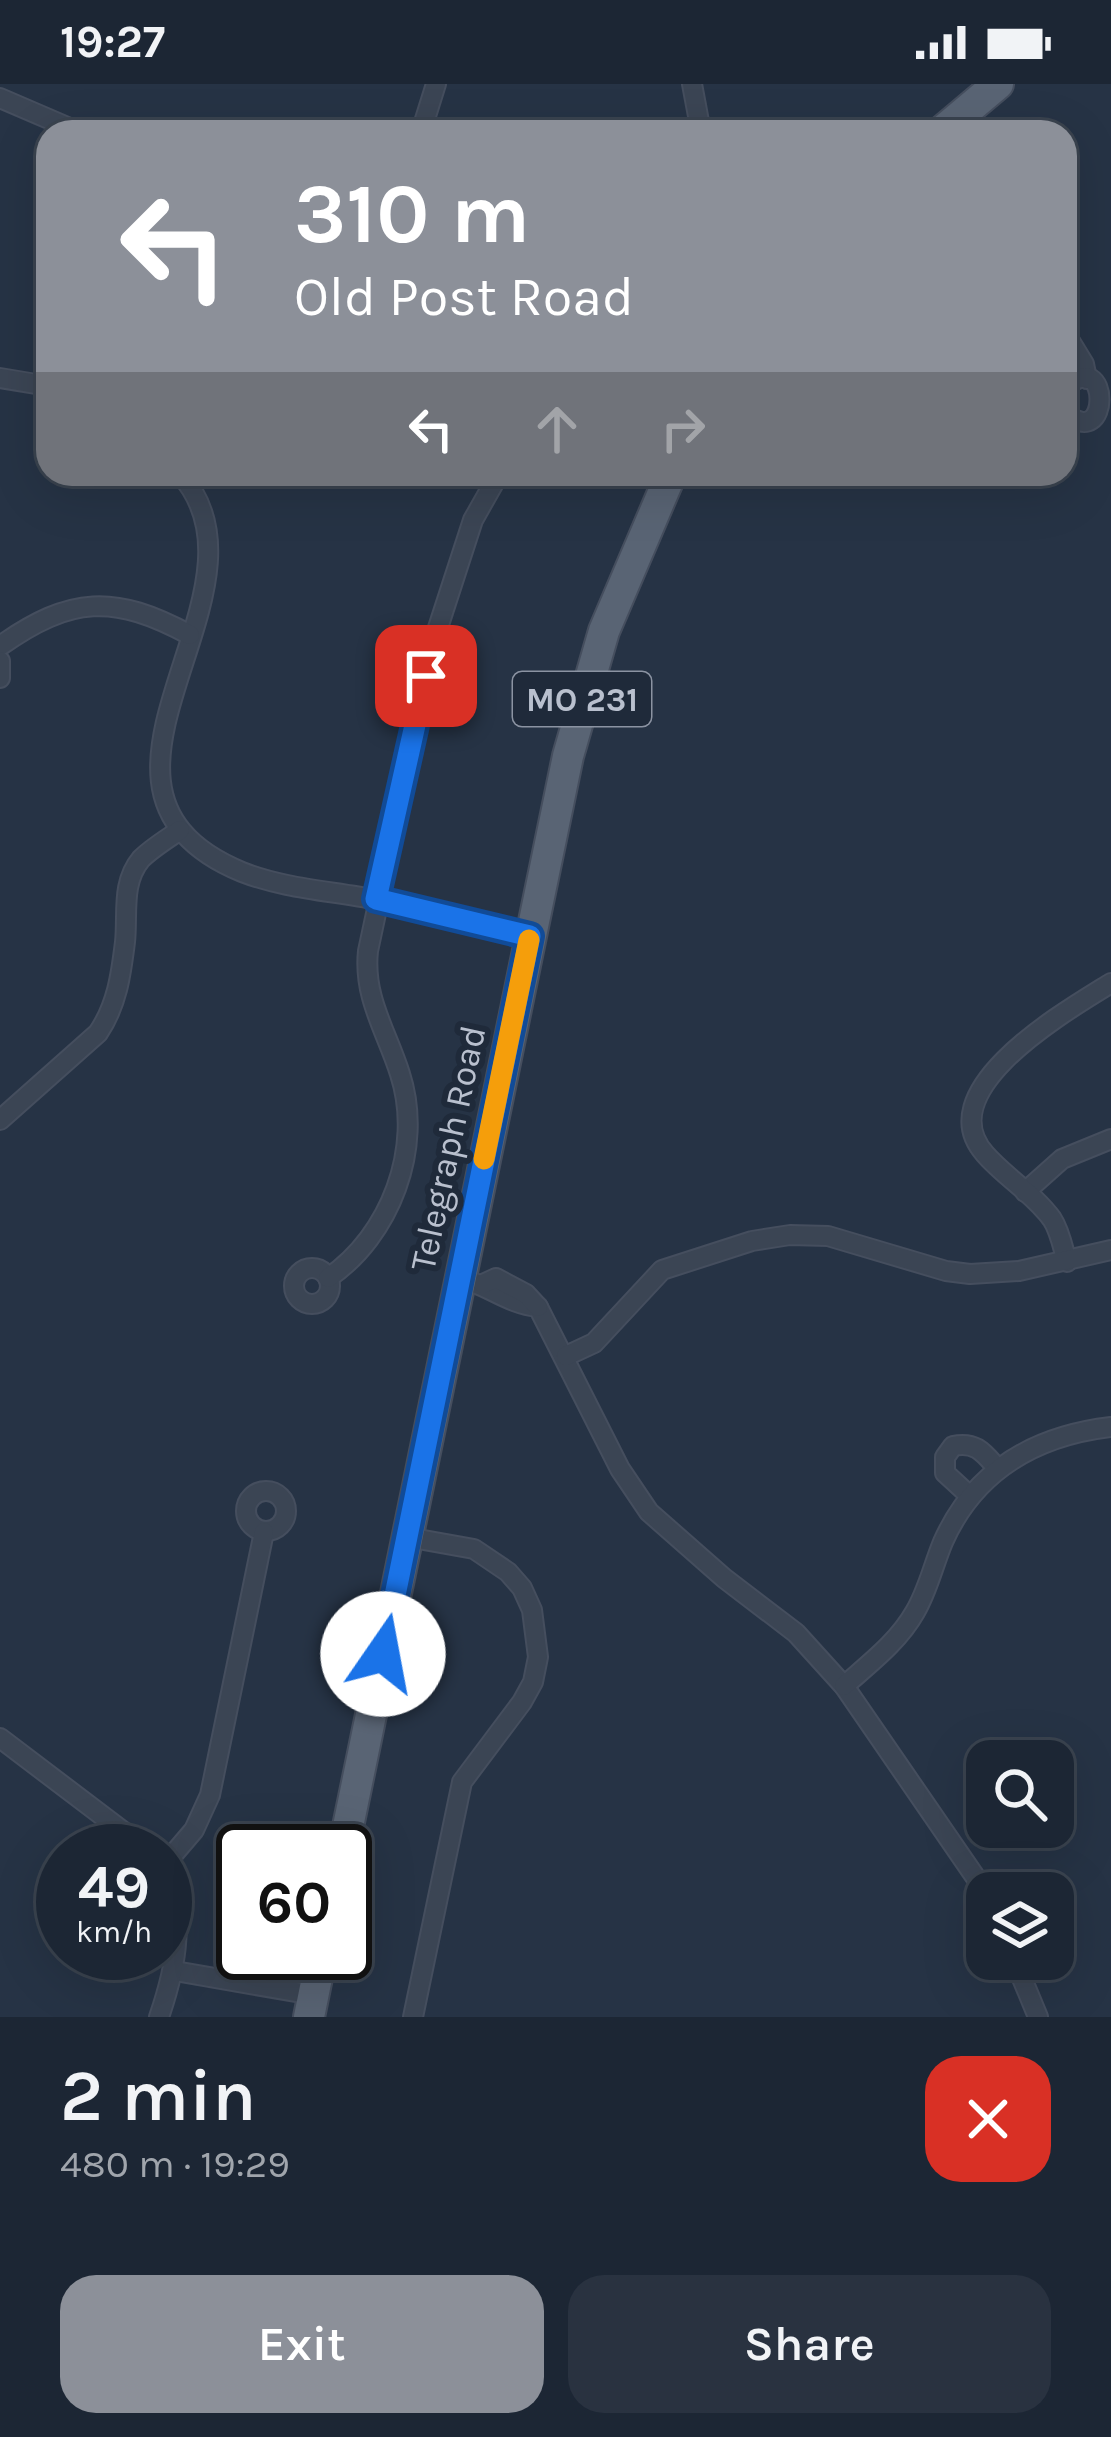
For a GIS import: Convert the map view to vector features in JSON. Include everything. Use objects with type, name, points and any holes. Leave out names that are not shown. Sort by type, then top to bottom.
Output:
[{"type":"main road","points":[[954,120],[998,84]]},
{"type":"main road","name":"Telegraph Road","points":[[349,1824],[407,1537],[471,1281],[530,936],[568,756],[591,670],[632,559],[665,486]]},
{"type":"street","points":[[424,120],[436,84]]},
{"type":"street","points":[[692,84],[699,120]]},
{"type":"street","points":[[0,98],[51,120]]},
{"type":"street","points":[[1077,353],[1087,379],[1102,392],[1100,412],[1082,421],[1077,418]]},
{"type":"street","points":[[0,378],[36,384]]},
{"type":"street","points":[[1077,380],[1087,379]]},
{"type":"street","points":[[189,486],[207,524],[208,580],[161,733],[159,772],[164,797],[180,830],[214,858],[244,873],[530,936]]},
{"type":"street","points":[[328,1278],[348,1265],[387,1210],[407,1139],[403,1081],[375,1015],[368,951],[434,637],[472,520],[492,486]]},
{"type":"street","points":[[0,646],[56,611],[104,606],[130,608],[190,635]]},
{"type":"street","points":[[0,661],[0,678]]},
{"type":"street","points":[[0,1120],[98,1033],[110,1015],[125,937],[124,902],[134,869],[143,856],[180,830]]},
{"type":"street","points":[[1067,1262],[1054,1221],[981,1150],[973,1138],[970,1114],[986,1083],[1012,1052],[1111,983]]},
{"type":"street","points":[[1025,1192],[1062,1159],[1111,1139]]},
{"type":"street","points":[[566,1356],[593,1343],[662,1270],[752,1241],[828,1236],[970,1274],[1067,1262],[1111,1250]]},
{"type":"street","points":[[471,1281],[494,1294],[538,1307],[620,1469],[650,1512],[796,1633],[844,1686],[972,1872]]},
{"type":"street","points":[[844,1686],[899,1636],[916,1611],[942,1544],[970,1496],[998,1469],[1043,1441],[1111,1426]]},
{"type":"street","points":[[970,1496],[945,1473],[945,1457],[953,1446],[966,1443],[979,1448],[998,1469]]},
{"type":"street","points":[[192,1832],[210,1795],[264,1532]]},
{"type":"street","points":[[407,1537],[474,1549],[508,1571],[532,1610],[538,1657],[533,1682],[522,1702],[462,1782],[413,2017]]},
{"type":"street","points":[[0,1738],[113,1824]]},
{"type":"street","points":[[192,1975],[311,2006]]},
{"type":"street","points":[[159,2017],[172,1980]]},
{"type":"street","points":[[1023,1980],[1039,2017]]},
{"type":"slow traffic","points":[[484,1159],[529,940]]},
{"type":"route","points":[[383,1654],[530,936],[376,899],[426,676]]}]
